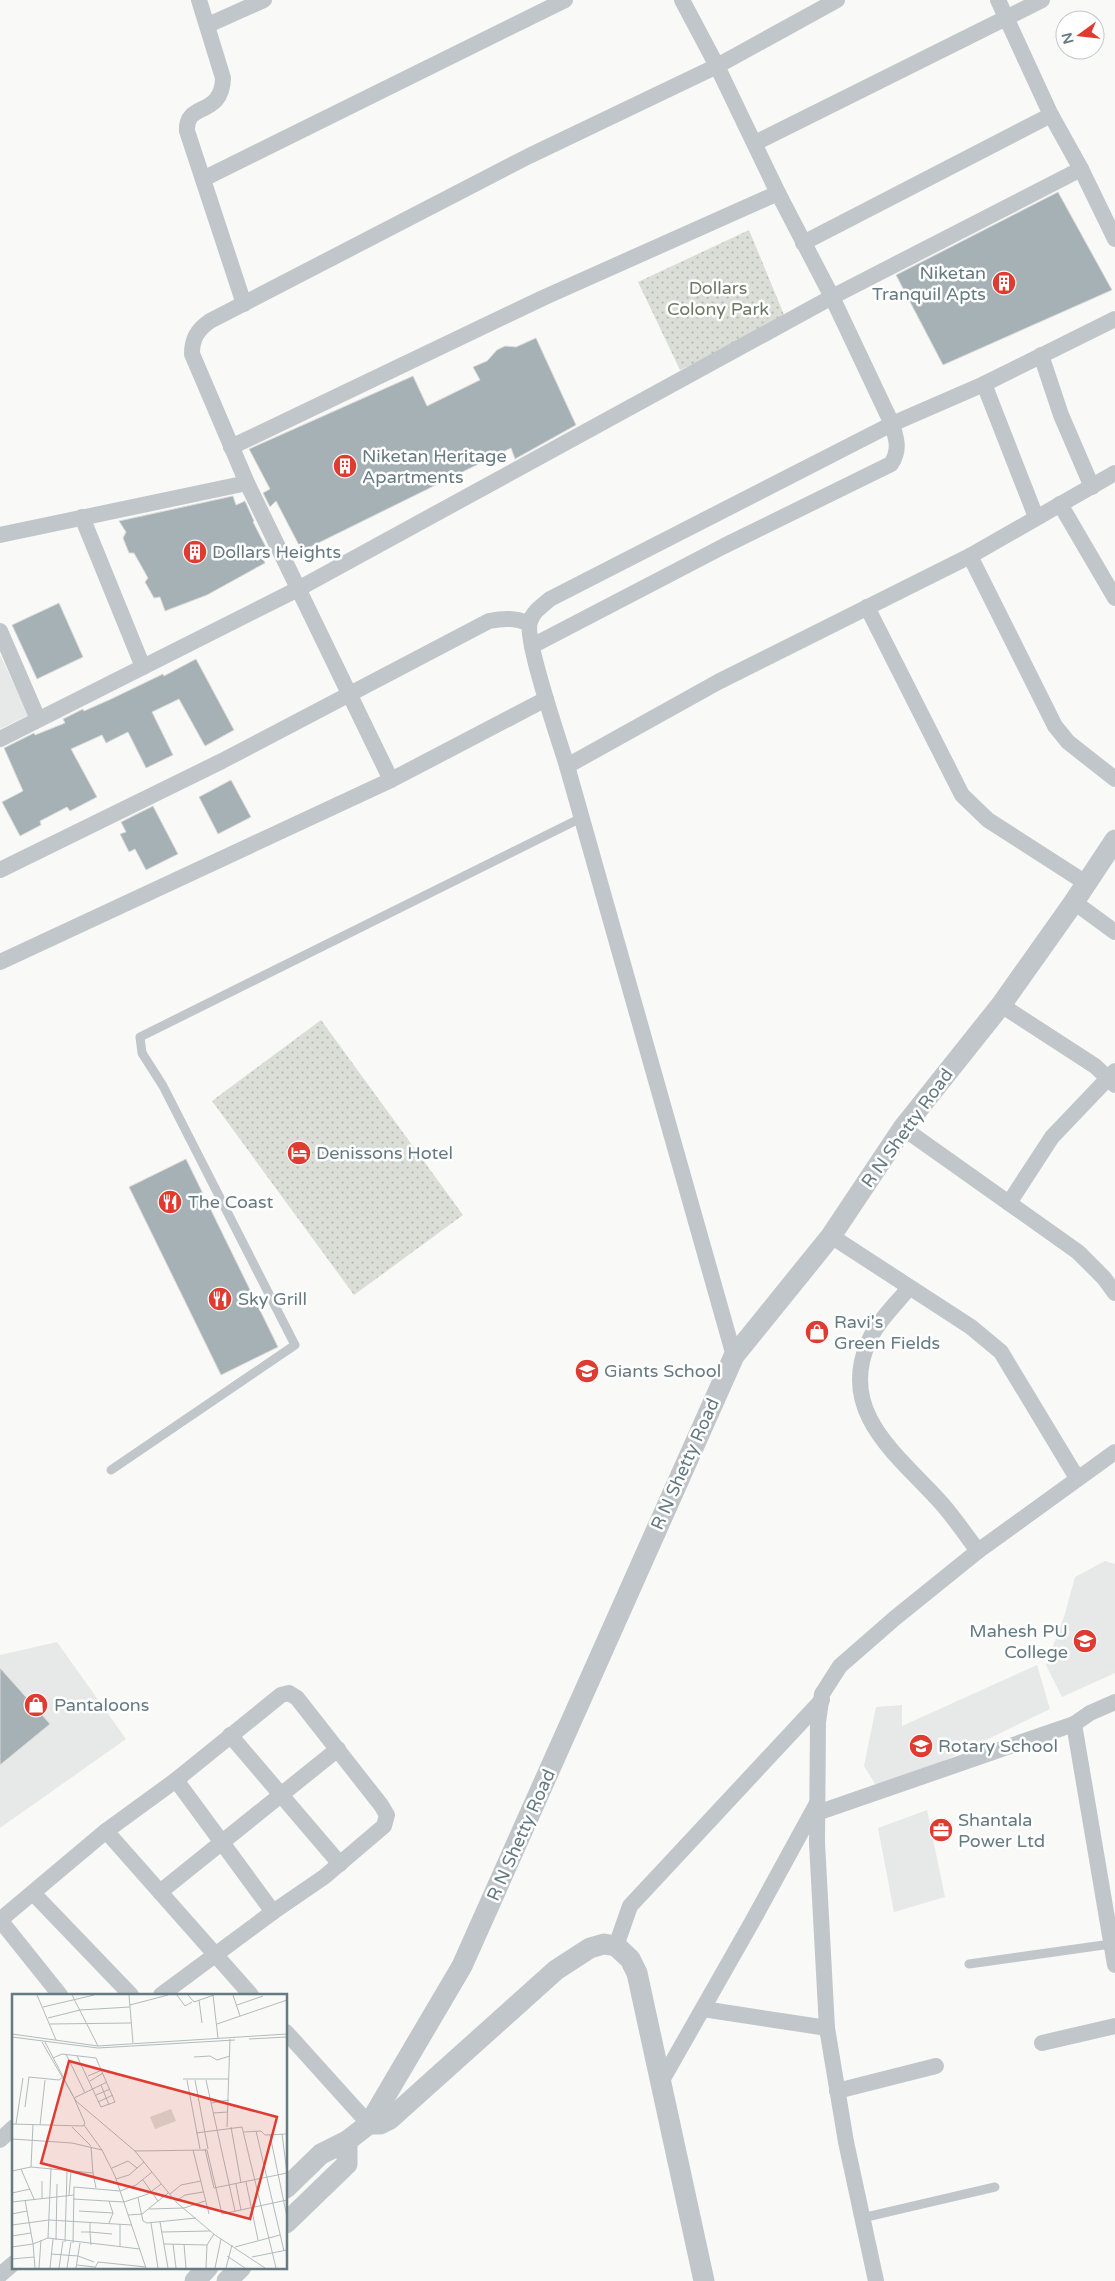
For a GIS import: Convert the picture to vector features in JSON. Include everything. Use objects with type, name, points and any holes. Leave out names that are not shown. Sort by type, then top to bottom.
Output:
[{"type":"street","points":[[199,0],[223,78],[221,94],[217,100],[192,115],[186,122],[187,131],[244,304]]},
{"type":"street","points":[[208,25],[264,0]]},
{"type":"street","points":[[203,179],[565,0]]},
{"type":"street","points":[[532,646],[724,546],[891,464],[897,454],[897,441],[892,424],[832,297],[778,193],[718,66],[682,0]]},
{"type":"street","points":[[391,780],[231,447],[192,354],[192,343],[199,328],[528,156],[718,66],[837,0]]},
{"type":"street","points":[[998,0],[1051,115],[1115,239]]},
{"type":"street","points":[[755,143],[1042,0]]},
{"type":"street","points":[[803,242],[1051,115]]},
{"type":"street","points":[[0,739],[298,589],[832,297],[1080,169]]},
{"type":"street","points":[[231,447],[545,297],[778,193]]},
{"type":"street","points":[[734,1356],[567,766],[546,699],[532,646],[529,623],[535,611],[550,600],[892,424],[984,384],[1115,319]]},
{"type":"street","points":[[1041,355],[1061,415],[1092,487]]},
{"type":"street","points":[[984,384],[1036,518]]},
{"type":"street","points":[[567,766],[718,682],[970,556],[1115,473]]},
{"type":"street","points":[[0,535],[247,483]]},
{"type":"street","points":[[1060,504],[1115,598]]},
{"type":"street","points":[[82,517],[143,667]]},
{"type":"street","points":[[970,556],[1055,726],[1068,742],[1115,779]]},
{"type":"street","points":[[867,607],[962,795],[988,820],[1086,883]]},
{"type":"street","points":[[0,870],[222,761],[350,692],[489,622],[503,618],[529,623]]},
{"type":"street","points":[[0,631],[38,719]]},
{"type":"street","points":[[0,962],[391,780],[546,699]]},
{"type":"street","name":"R N Shetty Road","points":[[288,2186],[321,2154],[347,2141],[369,2124],[462,1966],[734,1356],[831,1236],[903,1128],[1001,1005],[1074,902],[1115,840]]},
{"type":"street","points":[[1074,902],[1115,932]]},
{"type":"street","points":[[1001,1005],[1112,1077],[1052,1137],[1009,1203]]},
{"type":"street","points":[[903,1128],[1078,1252],[1104,1278],[1115,1293]]},
{"type":"street","points":[[831,1236],[971,1327],[1001,1352],[1077,1478]]},
{"type":"street","points":[[909,1288],[886,1315],[868,1343],[860,1372],[863,1404],[877,1434],[944,1506],[978,1551]]},
{"type":"street","points":[[876,2281],[846,2142],[827,2028],[817,1808],[818,1722],[822,1694],[840,1666],[895,1618],[978,1551],[1115,1452]]},
{"type":"street","points":[[59,1994],[0,1920],[106,1830],[176,1780],[281,1695],[289,1693],[297,1698],[381,1805],[387,1816],[384,1826],[340,1864],[162,1994]]},
{"type":"street","points":[[616,1946],[630,1906],[822,1700]]},
{"type":"street","points":[[661,2082],[817,1808],[1074,1724],[1090,1713],[1115,1702]]},
{"type":"street","points":[[1074,1724],[1107,1876],[1111,1944],[1115,1962]]},
{"type":"street","points":[[230,1736],[340,1864]]},
{"type":"street","points":[[160,1892],[338,1749]]},
{"type":"street","points":[[176,1780],[273,1912]]},
{"type":"street","points":[[106,1830],[250,1994]]},
{"type":"street","points":[[33,1893],[131,1994]]},
{"type":"street","points":[[288,2034],[369,2124],[380,2124],[390,2119],[556,1970],[590,1948],[604,1944],[616,1946],[630,1959],[637,1973],[704,2281]]},
{"type":"street","points":[[703,2009],[827,2028]]},
{"type":"street","points":[[1042,2044],[1115,2026]]},
{"type":"street","points":[[837,2091],[936,2066]]},
{"type":"street","points":[[0,2140],[12,2129]]},
{"type":"street","points":[[288,2221],[347,2164],[347,2141]]},
{"type":"street","points":[[0,2276],[12,2265]]},
{"type":"street","points":[[227,2281],[240,2268]]},
{"type":"lane","points":[[111,1470],[295,1345],[163,1086],[142,1053],[140,1036],[581,818]]},
{"type":"lane","points":[[969,1964],[1111,1944]]},
{"type":"lane","points":[[862,2218],[995,2187]]},
{"type":"shaded area","points":[[0,655],[29,715],[0,729]]},
{"type":"shaded area","name":"Mahesh PU College","points":[[1105,1561],[1115,1564],[1115,1673],[1062,1697],[1046,1665],[1064,1617],[1075,1577]]},
{"type":"shaded area","points":[[57,1642],[126,1739],[0,1828],[0,1655]]},
{"type":"shaded area","name":"Rotary School","points":[[1037,1665],[1050,1709],[880,1792],[864,1766],[876,1707],[902,1705],[902,1726]]},
{"type":"shaded area","points":[[927,1810],[945,1897],[894,1912],[878,1828]]},
{"type":"green space","name":"Dollars Colony Park","points":[[749,230],[787,322],[680,370],[638,282]]},
{"type":"green space","points":[[321,1020],[463,1215],[354,1295],[212,1101]]},
{"type":"building","name":"Niketan Tranquil Apts","points":[[1058,192],[1112,290],[943,365],[896,275]]},
{"type":"building","points":[[536,338],[576,425],[515,459],[511,448],[302,551],[276,501],[270,507],[263,493],[270,489],[249,449],[413,376],[427,406],[480,380],[473,367],[487,361],[497,350],[505,346],[516,347]]},
{"type":"building","name":"Dollars Heights","points":[[233,496],[236,505],[245,501],[267,549],[260,552],[265,563],[207,595],[165,611],[160,597],[154,598],[145,582],[148,578],[134,553],[129,553],[123,538],[126,532],[119,521]]},
{"type":"building","points":[[59,603],[83,657],[37,679],[12,625]]},
{"type":"building","points":[[196,659],[234,730],[205,746],[179,699],[152,712],[173,755],[146,768],[128,732],[106,743],[102,735],[71,749],[97,797],[70,811],[67,807],[40,821],[41,825],[20,836],[2,802],[23,791],[4,748],[34,733],[35,735],[65,723],[63,719],[83,709],[84,711],[163,674],[164,676]]},
{"type":"building","points":[[231,780],[251,817],[218,834],[199,797]]},
{"type":"building","points":[[153,806],[178,854],[146,870],[135,849],[129,852],[120,834],[126,832],[121,822]]},
{"type":"building","points":[[186,1159],[278,1347],[221,1375],[129,1187]]},
{"type":"building","points":[[0,1668],[50,1724],[0,1765]]},
{"type":"place","name":"Niketan Tranquil Apts","points":[[1004,283]]},
{"type":"place","name":"Niketan Heritage Apartments","points":[[345,466]]},
{"type":"place","name":"Dollars Heights","points":[[195,552]]},
{"type":"place","name":"Denissons Hotel","points":[[299,1153]]},
{"type":"place","name":"The Coast","points":[[170,1202]]},
{"type":"place","name":"Sky Grill","points":[[220,1299]]},
{"type":"place","name":"Ravi's Green Fields","points":[[817,1332]]},
{"type":"place","name":"Giants School","points":[[587,1371]]},
{"type":"place","name":"Mahesh PU College","points":[[1085,1641]]},
{"type":"place","name":"Pantaloons","points":[[36,1705]]},
{"type":"place","name":"Rotary School","points":[[921,1746]]},
{"type":"place","name":"Shantala Power Ltd","points":[[941,1830]]}]
